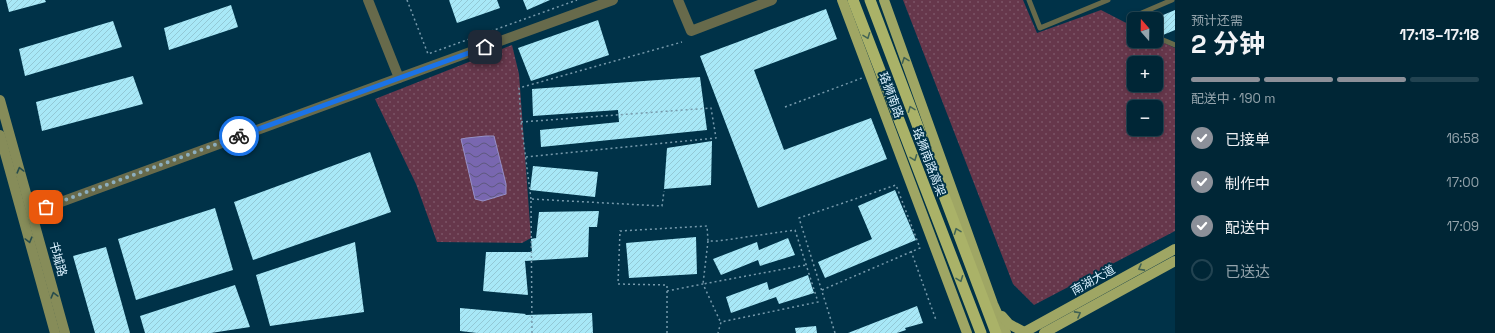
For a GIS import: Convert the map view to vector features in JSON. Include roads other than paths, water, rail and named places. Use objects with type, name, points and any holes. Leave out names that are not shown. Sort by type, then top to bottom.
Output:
[{"type":"highway","name":"珞狮南路高架","points":[[853,0],[981,333]]},
{"type":"highway","name":"珞狮南路高架","points":[[870,0],[996,333]]},
{"type":"main road","name":"珞狮南路","points":[[842,0],[966,332]]},
{"type":"main road","name":"珞狮南路","points":[[884,0],[993,304],[1006,333]]},
{"type":"main road","name":"书城路","points":[[0,100],[65,333]]},
{"type":"main road","name":"书城路","points":[[0,135],[55,333]]},
{"type":"main road","name":"南湖大道","points":[[1024,332],[1175,249]]},
{"type":"main road","name":"南湖大道","points":[[1044,333],[1175,261]]},
{"type":"main road","points":[[993,304],[1009,324],[1024,332]]},
{"type":"street","points":[[368,0],[399,78]]},
{"type":"street","points":[[31,212],[613,0]]},
{"type":"street","points":[[678,0],[691,31],[772,0]]},
{"type":"lane","points":[[1029,0],[1040,28],[1108,0]]},
{"type":"lane","points":[[1144,12],[1172,0]]},
{"type":"lane","points":[[1163,40],[1175,45]]},
{"type":"water","points":[[494,136],[506,184],[506,194],[483,201],[475,199],[461,139]]}]
